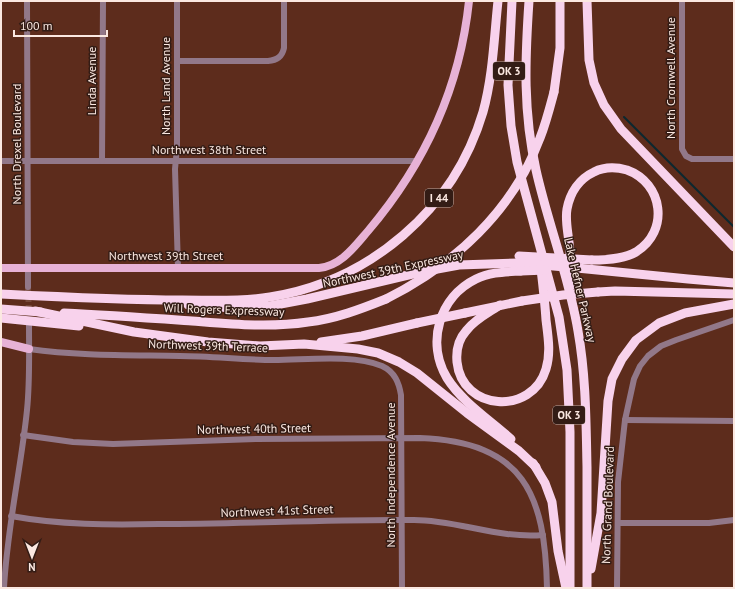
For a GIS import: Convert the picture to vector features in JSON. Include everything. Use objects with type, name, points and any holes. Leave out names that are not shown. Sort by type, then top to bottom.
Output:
[{"type":"highway","name":"Will Rogers Expressway","points":[[1,294],[129,300],[252,300],[286,294],[318,285],[343,275],[379,255],[397,242],[436,202],[457,171],[469,149],[477,131],[487,97],[493,58],[498,1]]},
{"type":"highway","name":"OK 3","points":[[512,1],[508,79],[511,126],[517,162],[558,317],[567,370],[569,410],[570,588]]},
{"type":"highway","name":"Lake Hefner Parkway","points":[[529,1],[525,75],[531,143],[538,180],[574,306],[582,354],[586,402],[587,588]]},
{"type":"highway","name":"Will Rogers Expressway","points":[[1,309],[271,326],[330,318],[366,307],[410,288],[467,246],[487,225],[506,201],[527,167],[540,139],[554,92],[560,48],[560,1]]},
{"type":"highway","points":[[587,1],[589,60],[594,83],[604,105],[621,129],[734,247]]},
{"type":"highway","points":[[566,588],[558,551],[552,502],[545,483],[528,454],[457,391],[445,373],[440,360],[437,345],[437,332],[444,312],[451,299],[459,290],[474,280],[519,264],[592,260],[610,259],[631,254],[644,246],[653,235],[658,217],[658,208],[656,198],[652,190],[632,172],[614,168],[605,168],[596,171],[581,181],[574,189],[567,211],[567,221],[574,306]]},
{"type":"highway","points":[[500,305],[472,324],[464,332],[459,343],[456,357],[459,373],[470,389],[481,397],[490,401],[508,402],[522,398],[535,389],[544,376],[546,368],[549,350],[539,245]]},
{"type":"highway","name":"Northwest 39th Expressway","points":[[129,300],[207,307],[258,308],[300,301],[421,272],[459,265],[489,263],[519,264]]},
{"type":"highway","points":[[519,264],[734,282]]},
{"type":"highway","points":[[1,318],[260,346],[304,344],[349,338],[500,305],[563,295],[615,291],[734,294]]},
{"type":"highway","points":[[587,588],[601,512],[608,401],[612,379],[616,370],[636,340],[659,323],[685,313],[734,304]]},
{"type":"highway","points":[[35,311],[134,332]]},
{"type":"highway","points":[[304,344],[366,351],[382,355],[403,364],[417,372],[467,413],[519,451],[536,467]]},
{"type":"main road","points":[[417,161],[437,124],[451,88],[464,36],[469,1]]},
{"type":"main road","name":"Northwest 39th Street","points":[[1,268],[319,268],[331,266],[349,252],[373,225],[395,196],[417,161]]},
{"type":"main road","points":[[1,342],[29,349]]},
{"type":"street","name":"North Drexel Boulevard","points":[[27,1],[28,287]]},
{"type":"street","name":"Linda Avenue","points":[[102,1],[102,161]]},
{"type":"street","name":"North Land Avenue","points":[[177,1],[175,169],[178,268]]},
{"type":"street","points":[[177,61],[276,60],[279,58],[284,48],[284,1]]},
{"type":"street","name":"North Cromwell Avenue","points":[[682,1],[682,145],[686,155],[689,158],[734,159]]},
{"type":"street","name":"Northwest 38th Street","points":[[1,161],[417,161]]},
{"type":"street","name":"North Grand Boulevard","points":[[617,588],[618,482],[625,420],[634,379],[640,366],[656,349],[668,343],[734,320]]},
{"type":"street","points":[[4,588],[6,531],[11,516],[28,398],[29,324]]},
{"type":"street","name":"Northwest 39th Terrace","points":[[29,349],[70,354],[198,356],[264,360],[352,360],[371,363],[385,368]]},
{"type":"street","name":"North Independence Avenue","points":[[385,368],[396,377],[400,387],[402,399],[402,588]]},
{"type":"street","points":[[625,420],[734,421]]},
{"type":"street","name":"Northwest 40th Street","points":[[23,435],[73,442],[113,444],[256,439],[425,438],[442,440],[484,450],[507,463],[524,482],[536,504],[543,534]]},
{"type":"street","name":"Northwest 41st Street","points":[[11,516],[53,522],[119,524],[402,520],[436,521],[504,534],[523,536],[543,534]]},
{"type":"street","points":[[618,523],[709,524],[734,520]]},
{"type":"street","points":[[543,534],[547,588]]},
{"type":"waterway","points":[[624,117],[734,227]]},
{"type":"tunnel","points":[[28,287],[29,315]]}]
